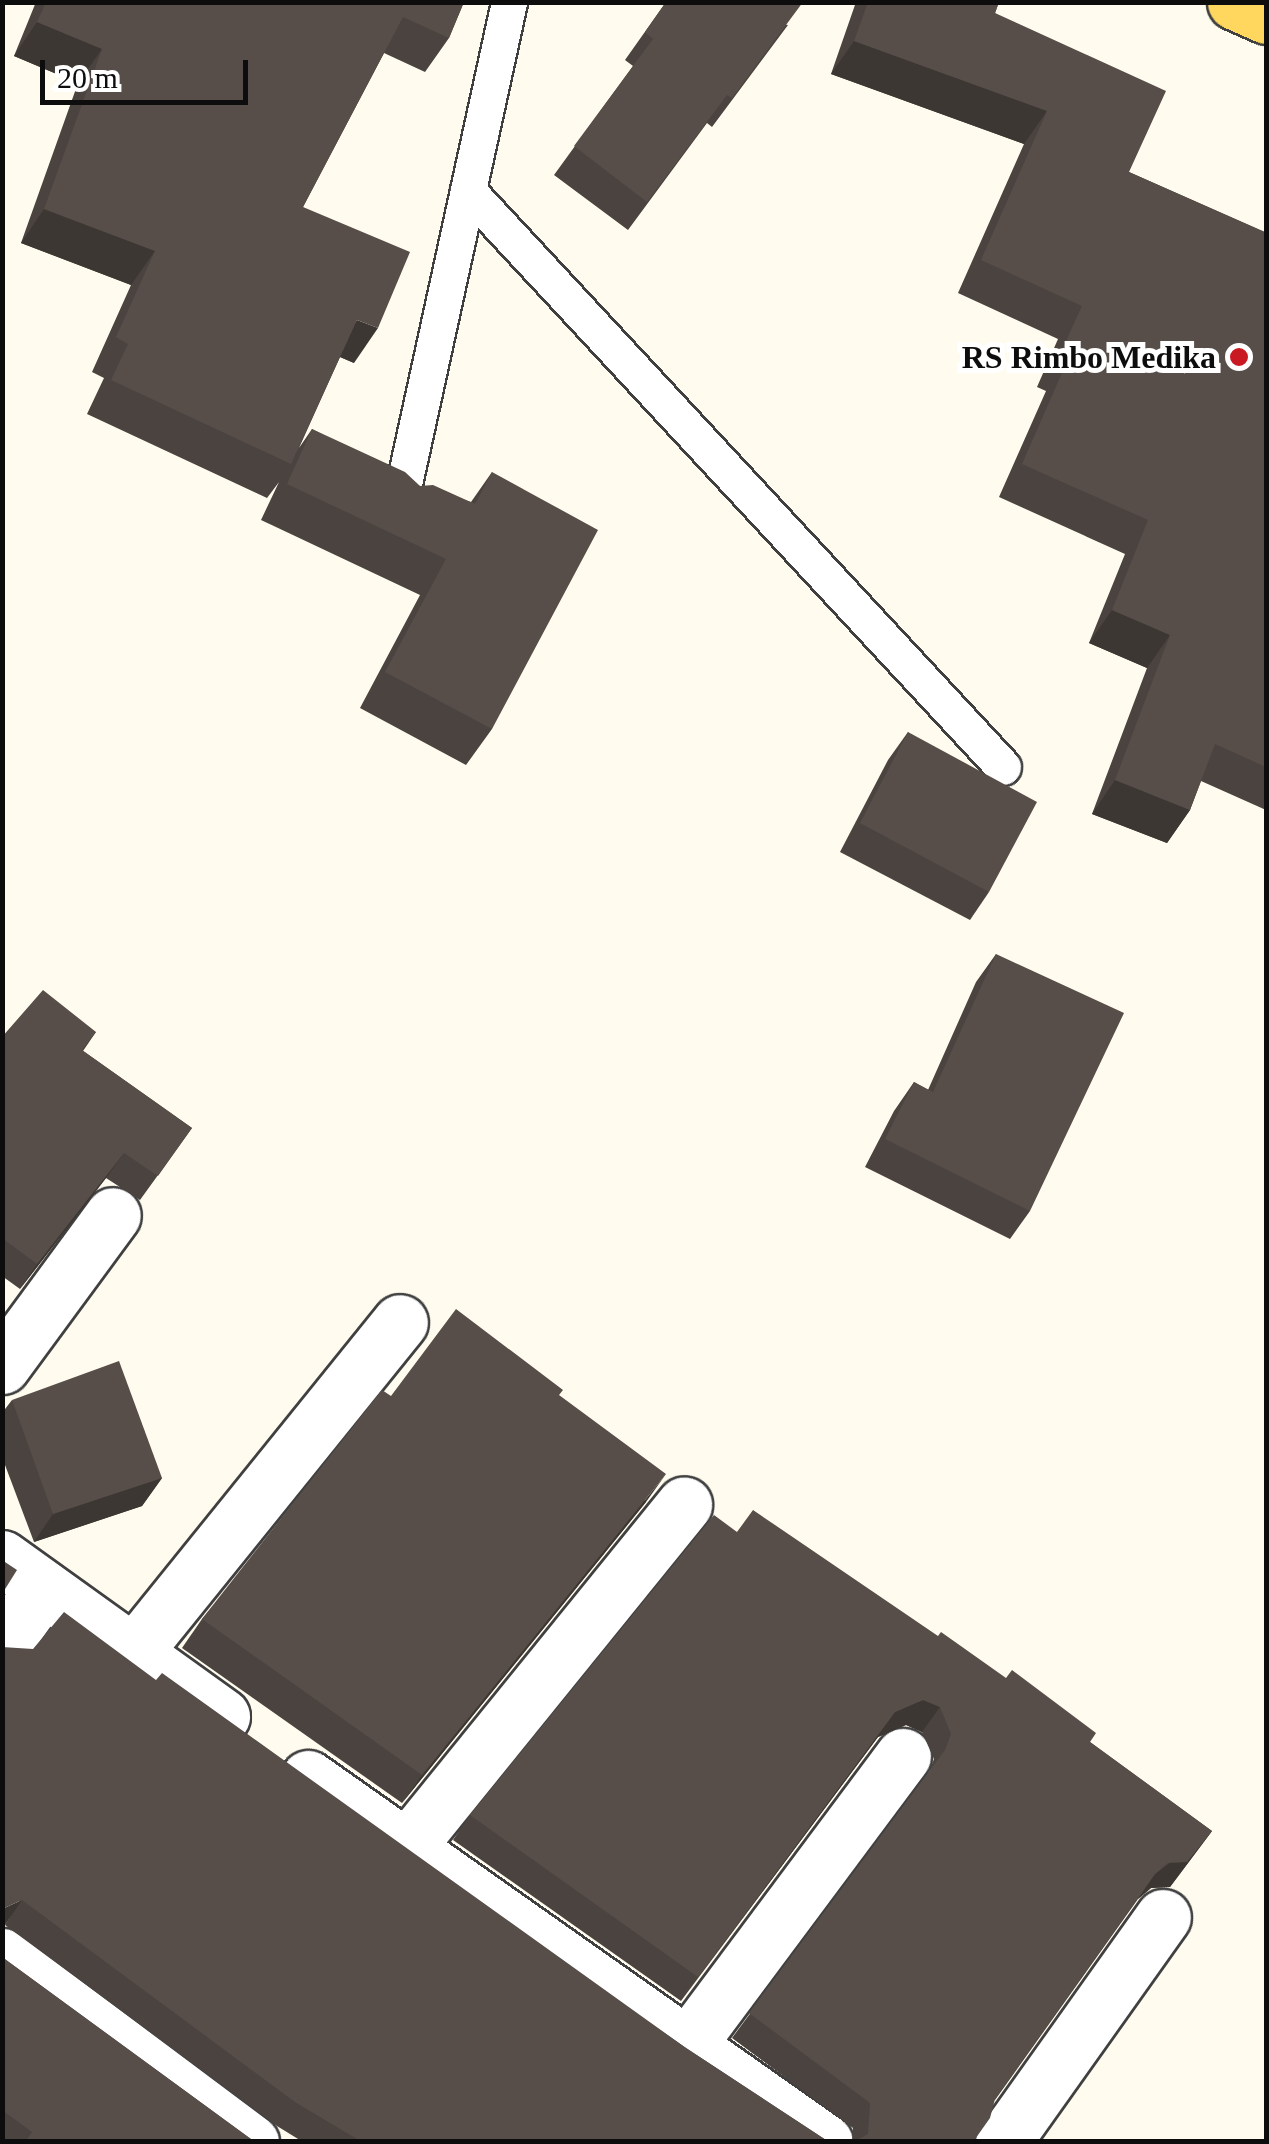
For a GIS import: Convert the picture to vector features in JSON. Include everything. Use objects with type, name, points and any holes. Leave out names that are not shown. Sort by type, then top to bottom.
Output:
[{"type":"main road","points":[[1235,2],[1266,16]]},
{"type":"street","points":[[2,1366],[113,1215]]},
{"type":"street","points":[[133,1653],[400,1322]]},
{"type":"street","points":[[406,1848],[684,1505]]},
{"type":"street","points":[[2,1646],[22,1573],[825,2142]]},
{"type":"street","points":[[686,2047],[902,1756]]},
{"type":"street","points":[[1003,2142],[1163,1917]]},
{"type":"street","points":[[2,1956],[251,2142]]},
{"type":"lane","points":[[400,502],[508,2]]},
{"type":"lane","points":[[468,191],[1003,767]]},
{"type":"building","points":[[46,2],[464,2],[449,38],[403,17],[303,207],[410,252],[378,328],[357,320],[291,464],[111,380],[128,344],[116,337],[155,251],[44,209],[102,49],[37,22]]},
{"type":"building","points":[[666,2],[803,2],[732,98],[727,95],[647,202],[574,146],[653,39],[645,32]]},
{"type":"building","points":[[868,2],[999,2],[995,13],[1166,91],[1129,172],[1266,233],[1266,767],[1215,744],[1190,810],[1115,780],[1170,635],[1112,610],[1148,520],[1022,464],[1069,357],[1060,354],[1082,306],[981,260],[1047,111],[854,41]]},
{"type":"building","points":[[312,429],[405,472],[420,486],[433,485],[475,504],[492,472],[598,530],[492,729],[385,672],[446,559],[287,484]]},
{"type":"building","points":[[908,732],[1037,802],[989,892],[860,823]]},
{"type":"building","points":[[996,954],[1124,1013],[1030,1211],[885,1139],[914,1082],[933,1092]]},
{"type":"building","points":[[43,990],[96,1032],[82,1050],[192,1128],[158,1176],[124,1153],[37,1264],[2,1238],[2,1037]]},
{"type":"building","points":[[456,1309],[563,1390],[559,1395],[666,1474],[422,1775],[202,1619],[382,1390],[391,1396]]},
{"type":"building","points":[[119,1361],[162,1478],[53,1514],[12,1400]]},
{"type":"building","points":[[753,1510],[938,1636],[941,1632],[1006,1678],[1012,1670],[1096,1733],[1090,1742],[1212,1831],[1187,1862],[1168,1863],[1155,1874],[995,2099],[990,2118],[973,2142],[853,2142],[868,2134],[870,2103],[749,2013],[945,1750],[951,1734],[940,1707],[923,1700],[895,1712],[698,1977],[470,1815],[714,1515],[737,1532]]},
{"type":"building","points":[[2,1560],[17,1570],[2,1594]]},
{"type":"building","points":[[64,1612],[156,1680],[162,1673],[686,2048],[829,2142],[362,2142],[295,2102],[22,1900],[2,1909],[2,1647],[33,1649]]},
{"type":"building","points":[[2,1957],[255,2142],[25,2142],[32,2132],[2,2110]]},
{"type":"place","name":"RS Rimbo Medika","points":[[1239,357]]}]
